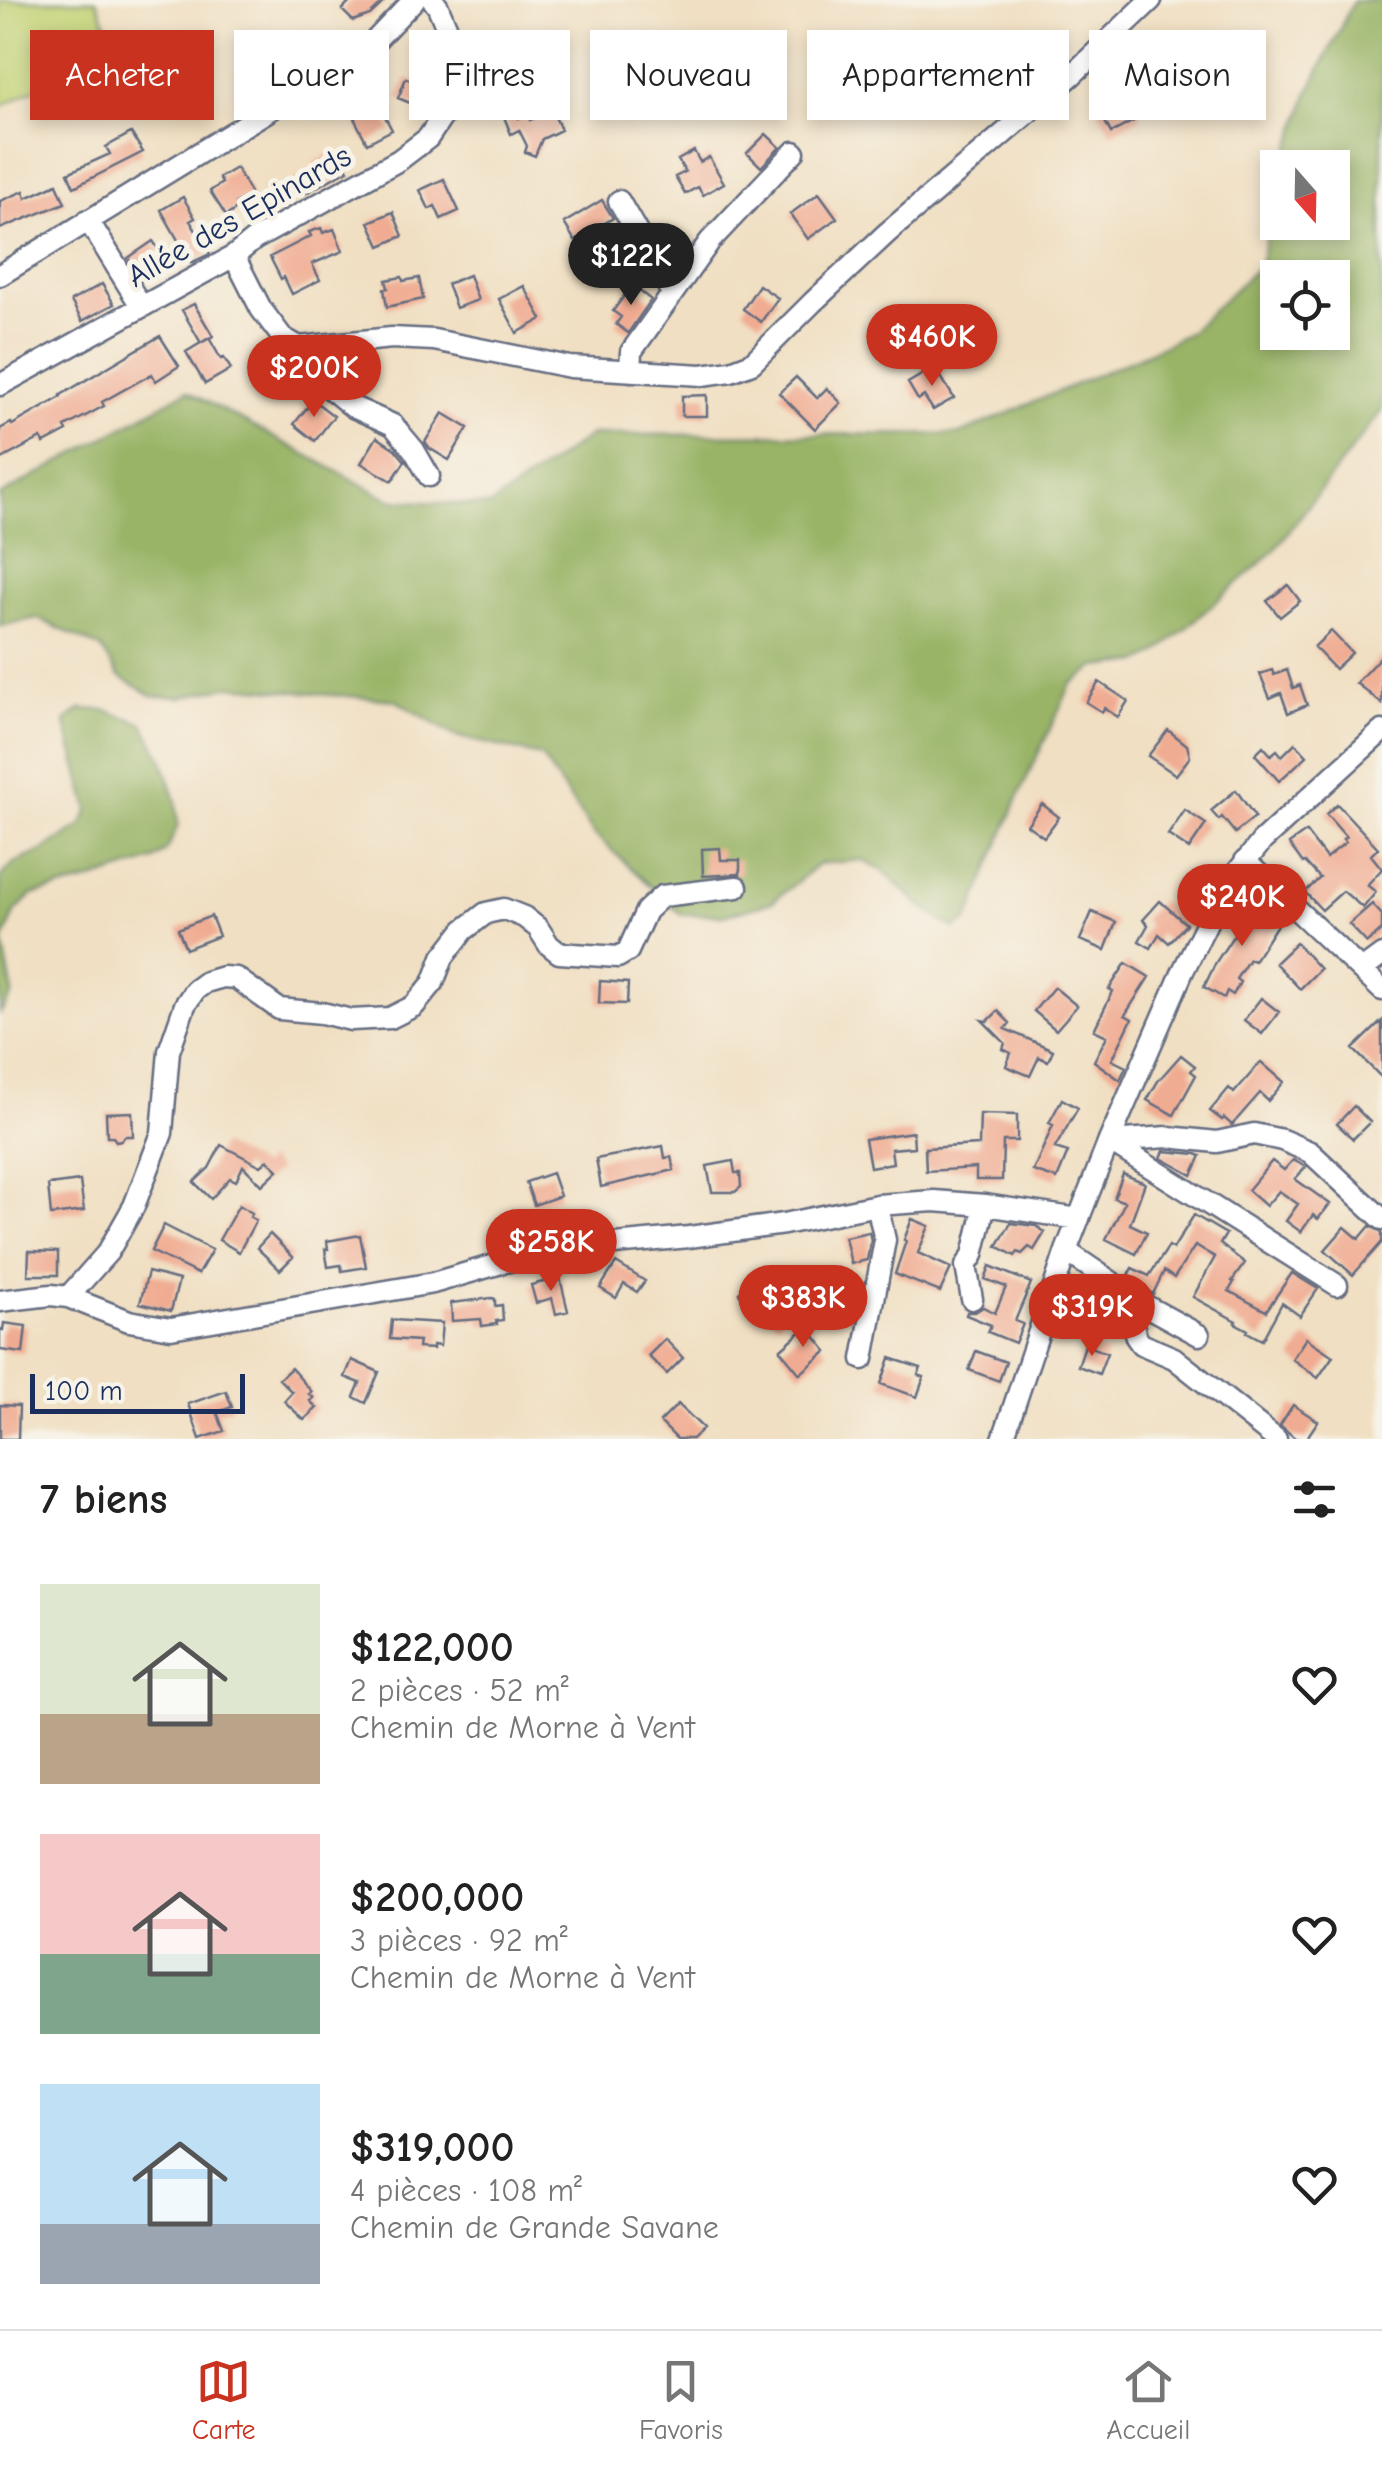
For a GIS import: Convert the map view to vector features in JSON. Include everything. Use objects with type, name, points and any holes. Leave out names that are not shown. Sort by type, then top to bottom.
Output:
[{"type":"street","points":[[0,274],[344,66],[370,46],[414,0]]},
{"type":"street","name":"Allée des Epinards","points":[[0,385],[234,256],[255,239],[399,160],[428,138],[444,114],[452,87],[448,30],[432,0]]},
{"type":"street","points":[[234,256],[262,309],[282,337],[299,347],[392,338],[434,340],[570,367],[702,375],[731,371],[752,363],[887,233],[1071,76],[1150,0]]},
{"type":"street","points":[[630,371],[631,352],[710,240],[794,152]]},
{"type":"street","points":[[618,202],[672,292]]},
{"type":"street","points":[[88,220],[141,306]]},
{"type":"street","points":[[299,347],[298,358],[310,372],[352,407],[393,425],[430,476]]},
{"type":"street","points":[[1003,1439],[1078,1220],[1183,971],[1223,890],[1262,841],[1382,731]]},
{"type":"street","points":[[1245,861],[1382,990]]},
{"type":"street","points":[[68,1297],[108,1252],[134,1206],[162,1133],[169,1052],[185,1006],[195,990],[206,982],[236,978],[279,1009],[351,1020],[390,1018],[414,1006],[433,983],[443,957],[464,930],[486,913],[504,909],[524,917],[559,953],[618,956],[628,951],[646,911],[662,896],[736,887]]},
{"type":"street","points":[[1363,969],[1382,955]]},
{"type":"street","points":[[1110,1141],[1168,1137],[1217,1142],[1254,1134],[1282,1140],[1310,1152],[1382,1218]]},
{"type":"street","points":[[1110,1141],[1337,1285]]},
{"type":"street","points":[[0,1302],[51,1295],[68,1297],[129,1321],[171,1328],[433,1282],[572,1248],[784,1224],[878,1206],[934,1201],[1078,1220]]},
{"type":"street","points":[[972,1299],[966,1266],[973,1255],[985,1205]]},
{"type":"street","points":[[863,1359],[885,1240],[878,1206]]},
{"type":"street","points":[[1066,1251],[1126,1296],[1199,1336]]},
{"type":"street","points":[[1126,1296],[1141,1344],[1174,1358],[1276,1439]]},
{"type":"green space","points":[[0,0],[96,0],[108,30],[30,30],[30,91],[0,107]]},
{"type":"green space","points":[[1354,0],[1382,0],[1382,410],[1273,552],[1156,654],[1140,662],[1096,667],[1071,684],[1022,788],[968,920],[955,929],[919,904],[882,870],[861,860],[819,864],[772,902],[724,915],[681,914],[594,834],[541,756],[455,736],[395,700],[230,686],[182,697],[153,696],[119,676],[101,648],[37,618],[0,626],[0,496],[187,391],[391,500],[490,506],[591,435],[960,434],[1190,332],[1260,265],[1260,350],[1350,350],[1350,260],[1261,260],[1265,240],[1350,240],[1350,150],[1290,150],[1309,92]]},
{"type":"green space","points":[[82,709],[104,710],[143,723],[162,758],[176,801],[178,825],[167,850],[154,860],[32,895],[15,912],[3,942],[13,994],[0,1013],[0,877],[14,863],[42,851],[81,826],[89,810],[65,721]]},
{"type":"building","points":[[352,0],[386,0],[370,15],[353,21],[342,10]]},
{"type":"building","points":[[406,78],[409,79],[409,102],[398,98]]},
{"type":"building","points":[[355,120],[387,120],[392,130],[367,143]]},
{"type":"building","points":[[505,120],[556,120],[561,130],[542,139],[535,156],[525,152],[527,146],[519,130],[511,134]]},
{"type":"building","points":[[1104,120],[1135,120],[1111,133]]},
{"type":"building","points":[[131,133],[143,152],[74,187],[68,173],[110,154],[106,147]]},
{"type":"building","points":[[766,134],[780,147],[761,167],[747,153]]},
{"type":"building","points":[[694,151],[700,162],[709,157],[724,183],[703,195],[698,187],[685,194],[675,177],[685,172],[678,160]]},
{"type":"building","points":[[333,153],[336,159],[341,157],[348,170],[302,195],[294,181],[316,169],[313,164]]},
{"type":"building","points":[[236,168],[251,194],[236,203],[238,208],[226,216],[210,191],[222,183],[219,178]]},
{"type":"building","points":[[444,179],[459,211],[441,219],[435,206],[429,209],[420,190]]},
{"type":"building","points":[[57,184],[65,203],[0,229],[0,201],[24,191],[26,198]]},
{"type":"building","points":[[819,193],[837,218],[808,239],[790,214]]},
{"type":"building","points":[[183,197],[195,218],[190,221],[210,254],[191,263],[161,210]]},
{"type":"building","points":[[602,200],[613,218],[575,241],[564,223]]},
{"type":"building","points":[[393,212],[403,236],[380,246],[369,222]]},
{"type":"building","points":[[321,228],[323,233],[334,229],[343,251],[312,264],[320,280],[292,294],[270,257]]},
{"type":"building","points":[[153,241],[168,264],[142,281],[128,258]]},
{"type":"building","points":[[469,275],[478,300],[456,308],[447,284]]},
{"type":"building","points":[[402,277],[403,281],[419,278],[423,299],[387,307],[386,280]]},
{"type":"building","points":[[102,284],[114,304],[82,321],[71,301]]},
{"type":"building","points":[[632,285],[651,300],[628,333],[616,324],[621,317],[613,311]]},
{"type":"building","points":[[759,285],[778,298],[761,322],[743,309]]},
{"type":"building","points":[[524,286],[542,319],[517,333],[499,299]]},
{"type":"building","points":[[194,304],[213,336],[201,343],[182,310]]},
{"type":"building","points":[[906,329],[916,348],[910,351],[912,356],[888,362],[878,343]]},
{"type":"building","points":[[160,336],[179,366],[156,381],[152,374],[102,402],[104,406],[65,427],[67,431],[44,443],[41,438],[0,460],[0,429]]},
{"type":"building","points":[[209,338],[231,369],[205,384],[186,352]]},
{"type":"building","points":[[935,367],[954,398],[933,410],[924,396],[918,400],[908,383]]},
{"type":"building","points":[[796,377],[817,398],[827,388],[841,403],[815,429],[779,393]]},
{"type":"building","points":[[707,395],[707,416],[682,416],[682,396]]},
{"type":"building","points":[[313,400],[334,416],[315,441],[294,424]]},
{"type":"building","points":[[443,413],[468,428],[449,460],[425,442]]},
{"type":"building","points":[[377,437],[405,461],[392,481],[361,463]]},
{"type":"building","points":[[1288,585],[1300,601],[1280,617],[1267,601]]},
{"type":"building","points":[[1331,631],[1352,653],[1335,669],[1314,647]]},
{"type":"building","points":[[1382,655],[1382,704],[1356,683]]},
{"type":"building","points":[[1272,670],[1274,675],[1287,670],[1293,688],[1300,685],[1307,705],[1288,713],[1281,693],[1270,698],[1260,674]]},
{"type":"building","points":[[1099,682],[1128,701],[1118,717],[1086,702]]},
{"type":"building","points":[[1168,730],[1187,745],[1190,757],[1176,775],[1148,756]]},
{"type":"building","points":[[1295,743],[1307,756],[1279,781],[1255,754],[1263,746],[1271,755],[1277,750],[1282,756]]},
{"type":"building","points":[[1236,790],[1255,817],[1235,833],[1222,817],[1219,820],[1211,811]]},
{"type":"building","points":[[1042,804],[1059,817],[1044,837],[1027,825]]},
{"type":"building","points":[[1337,804],[1378,848],[1371,855],[1382,869],[1367,885],[1376,892],[1363,908],[1343,891],[1322,910],[1305,892],[1320,878],[1289,844],[1306,832],[1326,858],[1346,842],[1326,814]]},
{"type":"building","points":[[1185,810],[1206,824],[1189,849],[1168,835]]},
{"type":"building","points":[[720,848],[721,860],[740,860],[740,874],[703,876],[702,849]]},
{"type":"building","points":[[1160,901],[1186,924],[1169,943],[1159,934],[1151,948],[1139,941],[1148,925],[1143,920]]},
{"type":"building","points":[[1256,901],[1282,917],[1254,961],[1249,959],[1236,979],[1240,982],[1233,995],[1227,991],[1224,998],[1204,987]]},
{"type":"building","points":[[1372,904],[1382,915],[1382,930],[1367,943],[1349,924]]},
{"type":"building","points":[[1092,912],[1116,922],[1105,950],[1080,940]]},
{"type":"building","points":[[211,916],[219,936],[186,949],[178,929]]},
{"type":"building","points":[[1296,943],[1320,969],[1300,989],[1275,963]]},
{"type":"building","points":[[1126,963],[1149,977],[1125,1015],[1132,1019],[1112,1060],[1126,1067],[1120,1080],[1094,1061],[1107,1036],[1094,1030],[1113,991],[1109,989]]},
{"type":"building","points":[[600,981],[628,983],[627,1004],[599,1003]]},
{"type":"building","points":[[1054,987],[1077,1006],[1056,1030],[1034,1011]]},
{"type":"building","points":[[1261,998],[1279,1012],[1262,1034],[1244,1020]]},
{"type":"building","points":[[998,1011],[1010,1023],[1005,1029],[1053,1050],[1048,1061],[1039,1057],[1030,1076],[1006,1066],[1011,1053],[1003,1049],[1005,1043],[982,1020],[988,1021]]},
{"type":"building","points":[[1382,1021],[1382,1078],[1353,1049]]},
{"type":"building","points":[[1181,1055],[1195,1066],[1191,1071],[1196,1075],[1174,1115],[1147,1100]]},
{"type":"building","points":[[1261,1062],[1284,1082],[1268,1101],[1260,1093],[1232,1125],[1210,1111],[1229,1088],[1234,1093]]},
{"type":"building","points":[[1062,1099],[1078,1108],[1055,1148],[1068,1152],[1057,1179],[1033,1171],[1053,1125],[1049,1123]]},
{"type":"building","points":[[1354,1106],[1370,1122],[1353,1139],[1337,1124]]},
{"type":"building","points":[[132,1112],[133,1136],[116,1141],[107,1137],[106,1113]]},
{"type":"building","points":[[980,1114],[1017,1115],[1017,1141],[1003,1141],[1002,1180],[976,1180],[976,1168],[926,1171],[925,1148],[979,1145]]},
{"type":"building","points":[[913,1132],[914,1147],[891,1149],[893,1163],[870,1167],[865,1139]]},
{"type":"building","points":[[221,1145],[261,1166],[268,1160],[278,1170],[262,1185],[243,1166],[236,1181],[230,1178],[211,1199],[194,1182],[209,1168]]},
{"type":"building","points":[[663,1146],[665,1158],[671,1157],[674,1170],[601,1187],[596,1159]]},
{"type":"building","points":[[1164,1151],[1201,1156],[1192,1175],[1161,1158]]},
{"type":"building","points":[[1293,1160],[1306,1167],[1295,1179],[1330,1204],[1318,1219],[1313,1215],[1301,1232],[1286,1221],[1298,1204],[1279,1191],[1266,1206],[1248,1190],[1272,1161],[1284,1170]]},
{"type":"building","points":[[733,1161],[735,1173],[740,1173],[741,1187],[735,1192],[712,1192],[707,1166]]},
{"type":"building","points":[[552,1173],[560,1196],[534,1205],[526,1182]]},
{"type":"building","points":[[1123,1174],[1145,1183],[1130,1224],[1147,1232],[1136,1254],[1106,1239],[1125,1202],[1114,1198]]},
{"type":"building","points":[[80,1181],[84,1211],[51,1215],[48,1185]]},
{"type":"building","points":[[239,1205],[256,1220],[239,1252],[219,1240]]},
{"type":"building","points":[[1194,1215],[1226,1234],[1220,1244],[1245,1263],[1229,1291],[1266,1311],[1292,1273],[1318,1289],[1300,1316],[1282,1303],[1262,1340],[1193,1297],[1215,1257],[1195,1246],[1174,1278],[1164,1271],[1153,1294],[1127,1278],[1132,1268],[1149,1276],[1169,1246],[1173,1249]]},
{"type":"building","points":[[912,1219],[929,1226],[918,1253],[951,1268],[940,1292],[895,1274]]},
{"type":"building","points":[[1011,1223],[1036,1226],[1045,1232],[1034,1250],[1029,1247],[1015,1256],[997,1246]]},
{"type":"building","points":[[164,1225],[212,1250],[198,1274],[151,1251]]},
{"type":"building","points":[[1370,1226],[1382,1232],[1382,1242],[1353,1275],[1325,1250],[1345,1227],[1359,1239]]},
{"type":"building","points":[[869,1232],[867,1260],[851,1264],[845,1237]]},
{"type":"building","points":[[270,1234],[293,1257],[280,1270],[257,1248]]},
{"type":"building","points":[[360,1235],[366,1267],[342,1271],[341,1265],[328,1267],[327,1241]]},
{"type":"building","points":[[29,1251],[58,1252],[58,1275],[28,1275]]},
{"type":"building","points":[[616,1263],[645,1281],[637,1292],[624,1284],[616,1298],[600,1288]]},
{"type":"building","points":[[990,1266],[1031,1283],[1015,1321],[1023,1324],[1015,1343],[988,1332],[991,1325],[966,1315],[983,1307],[995,1313],[1006,1287],[985,1279]]},
{"type":"building","points":[[148,1272],[179,1280],[171,1311],[140,1303]]},
{"type":"building","points":[[763,1274],[780,1295],[772,1302],[786,1314],[778,1323],[762,1310],[756,1314],[739,1293]]},
{"type":"building","points":[[560,1278],[568,1311],[556,1314],[552,1298],[536,1303],[531,1285]]},
{"type":"building","points":[[1076,1290],[1096,1296],[1088,1325],[1067,1319]]},
{"type":"building","points":[[492,1298],[495,1306],[502,1305],[503,1320],[496,1321],[497,1324],[482,1326],[481,1319],[452,1321],[451,1303]]},
{"type":"building","points":[[392,1320],[442,1323],[440,1346],[418,1348],[419,1341],[390,1339]]},
{"type":"building","points":[[4,1323],[26,1326],[23,1353],[0,1350],[0,1329],[3,1330]]},
{"type":"building","points":[[805,1328],[827,1351],[800,1374],[780,1350]]},
{"type":"building","points":[[1306,1338],[1333,1356],[1318,1378],[1292,1359]]},
{"type":"building","points":[[665,1339],[683,1358],[667,1374],[648,1356]]},
{"type":"building","points":[[1085,1345],[1107,1353],[1099,1374],[1078,1366]]},
{"type":"building","points":[[976,1351],[1006,1362],[999,1381],[969,1370]]},
{"type":"building","points":[[890,1358],[921,1368],[918,1375],[924,1377],[917,1397],[881,1384]]},
{"type":"building","points":[[352,1360],[379,1372],[366,1403],[354,1397],[360,1383],[345,1377]]},
{"type":"building","points":[[291,1368],[312,1392],[309,1394],[314,1398],[310,1401],[317,1408],[304,1420],[284,1401],[292,1392],[279,1379]]},
{"type":"building","points":[[226,1391],[232,1407],[217,1412],[224,1431],[200,1439],[188,1404]]},
{"type":"building","points":[[678,1404],[703,1428],[692,1439],[677,1439],[660,1422]]},
{"type":"building","points":[[0,1405],[19,1406],[18,1439],[0,1439]]},
{"type":"building","points":[[1293,1405],[1318,1421],[1306,1439],[1296,1439],[1280,1425]]}]
